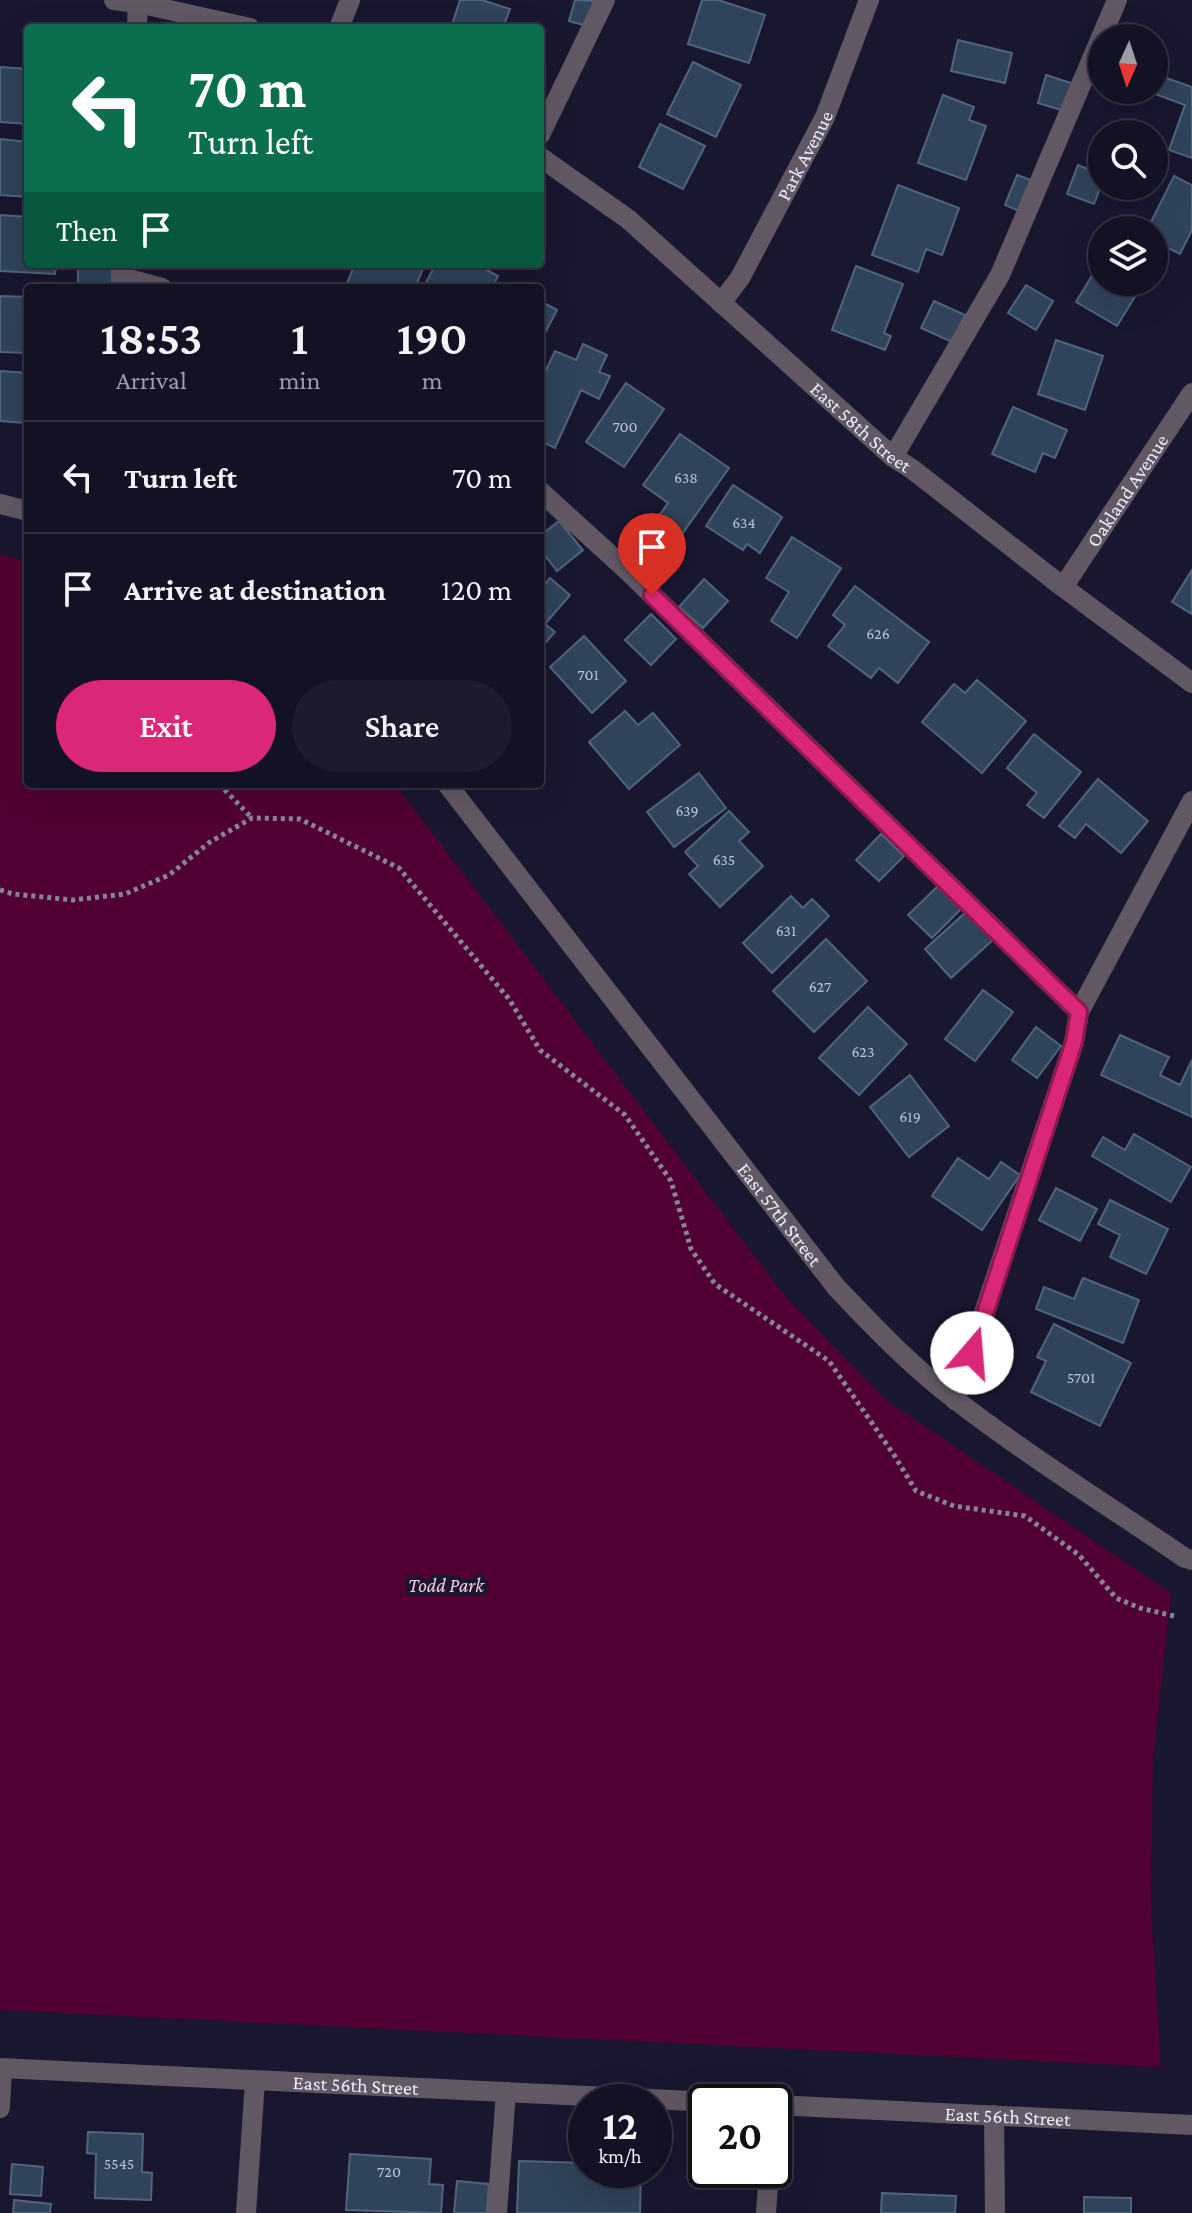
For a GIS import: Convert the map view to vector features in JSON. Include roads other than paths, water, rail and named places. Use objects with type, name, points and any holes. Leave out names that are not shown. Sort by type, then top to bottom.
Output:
[{"type":"street","points":[[114,0],[138,2],[233,24]]},
{"type":"street","points":[[341,24],[350,0]]},
{"type":"street","points":[[544,127],[605,0]]},
{"type":"street","name":"Park Avenue","points":[[721,303],[740,278],[825,117],[869,0]]},
{"type":"street","points":[[893,457],[1000,275],[1117,0]]},
{"type":"street","points":[[137,24],[138,2]]},
{"type":"street","name":"East 58th Street","points":[[544,160],[628,219],[893,457],[1192,683]]},
{"type":"street","points":[[121,276],[148,284]]},
{"type":"street","name":"Oakland Avenue","points":[[1063,587],[1192,393]]},
{"type":"street","points":[[544,495],[630,573],[1079,1012]]},
{"type":"street","points":[[0,504],[24,510]]},
{"type":"street","name":"East 57th Street","points":[[450,788],[836,1287],[885,1338],[955,1400],[1132,1523],[1192,1560]]},
{"type":"street","points":[[955,1400],[1074,1042],[1079,1012],[1192,801]]},
{"type":"street","points":[[0,2108],[1,2068]]},
{"type":"street","name":"East 56th Street","points":[[1,2068],[688,2101]]},
{"type":"street","points":[[246,2213],[255,2081]]},
{"type":"street","points":[[497,2213],[506,2092]]},
{"type":"street","name":"East 56th Street","points":[[792,2106],[1192,2125]]},
{"type":"street","points":[[994,2115],[995,2213]]},
{"type":"street","points":[[766,2213],[768,2188]]},
{"type":"park label","name":"Todd Park","points":[[446,1585]]}]
